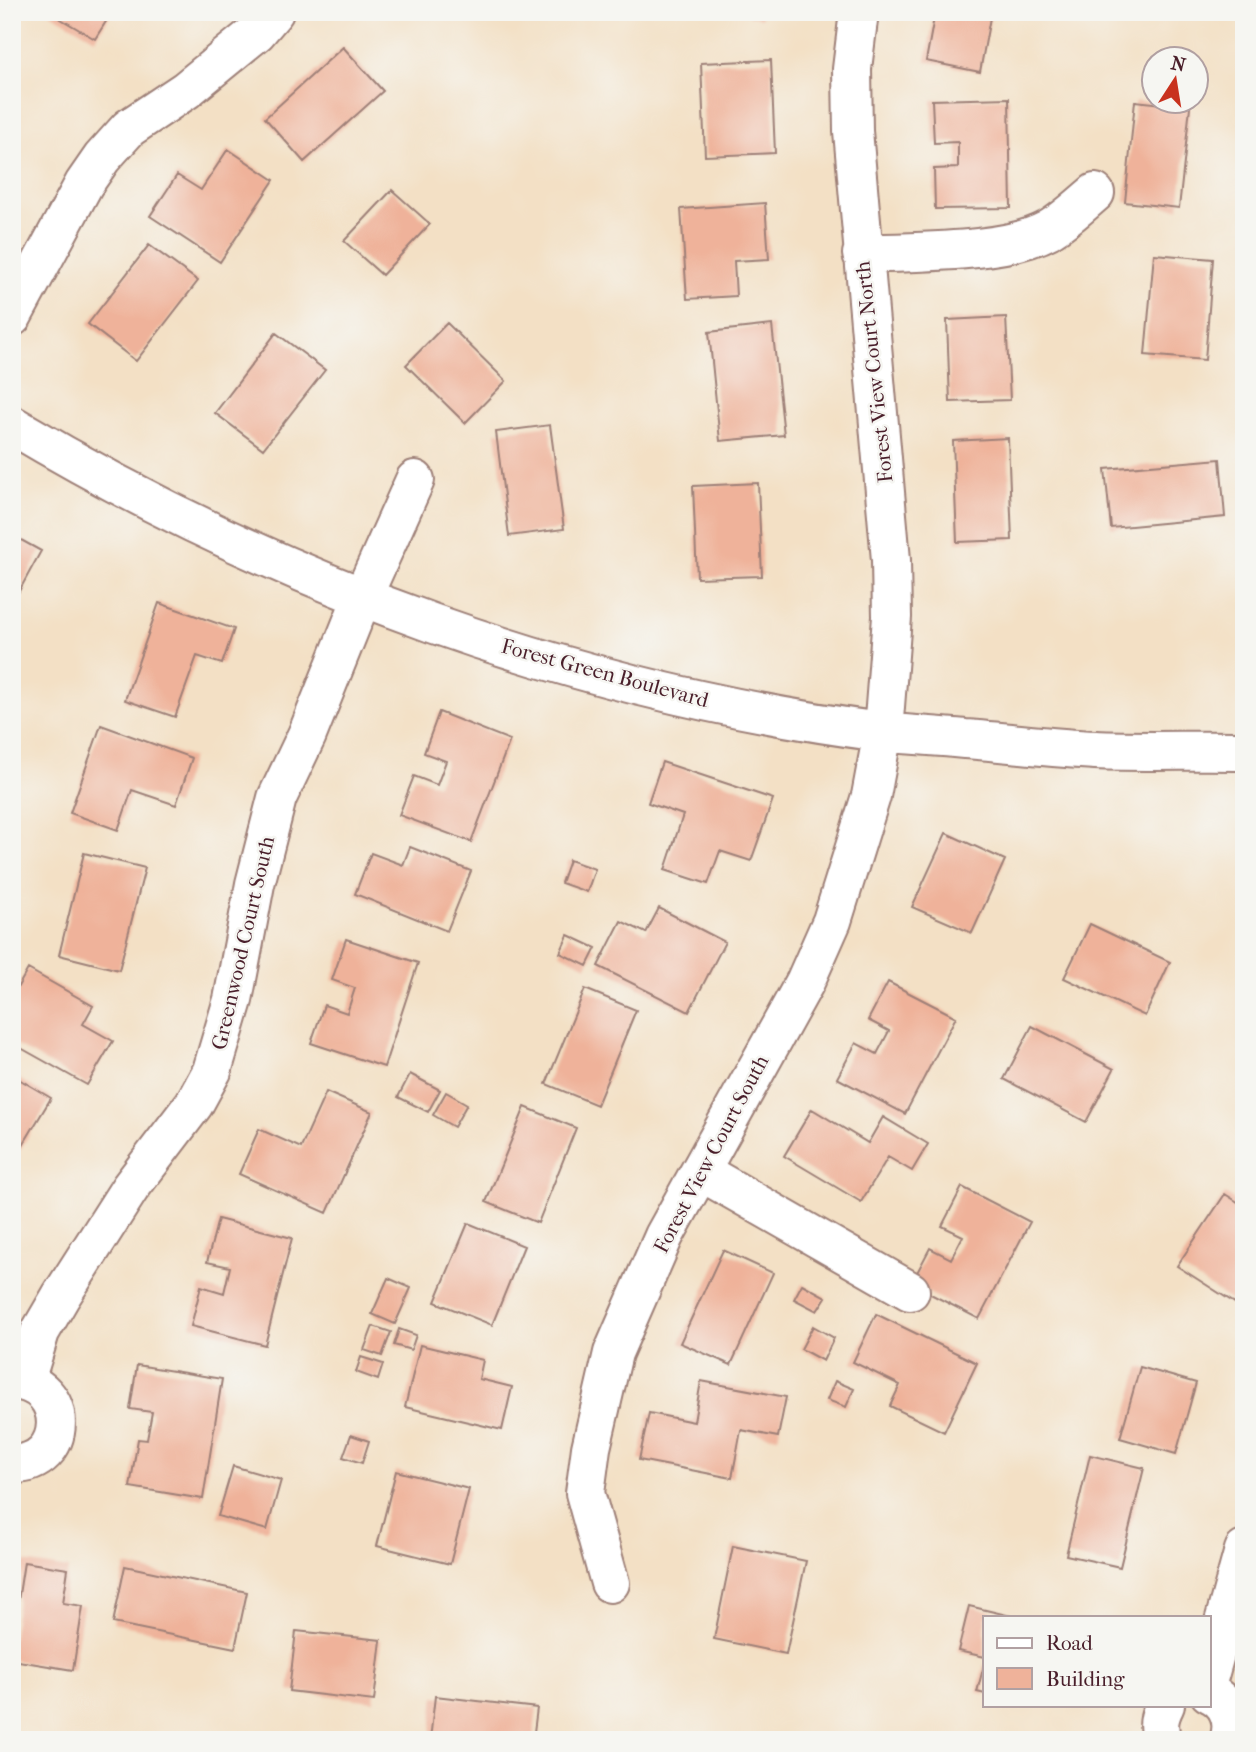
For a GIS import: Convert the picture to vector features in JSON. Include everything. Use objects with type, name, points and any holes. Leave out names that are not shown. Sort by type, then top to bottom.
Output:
[{"type":"street","points":[[12,317],[84,184],[102,158],[129,128],[186,90],[257,32],[274,12]]},
{"type":"street","name":"Forest View Court North","points":[[859,12],[852,81],[853,131],[891,560],[892,617],[883,732]]},
{"type":"street","points":[[862,254],[1017,242],[1047,230],[1095,193]]},
{"type":"street","name":"Forest Green Boulevard","points":[[12,425],[82,467],[208,532],[362,598],[537,658],[643,687],[751,711],[883,732],[1095,750],[1244,751]]},
{"type":"street","name":"Greenwood Court South","points":[[12,1464],[36,1459],[48,1448],[55,1433],[57,1417],[51,1401],[40,1388],[19,1380],[40,1332],[130,1188],[194,1104],[212,1071],[233,1000],[255,884],[277,798],[307,735],[362,598],[415,480]]},
{"type":"street","name":"Forest View Court South","points":[[610,1583],[585,1493],[591,1448],[613,1353],[664,1236],[805,982],[832,921],[872,796],[883,732]]},
{"type":"street","points":[[700,1171],[910,1291]]},
{"type":"street","points":[[1210,1672],[1244,1550]]},
{"type":"street","points":[[1210,1693],[1218,1697],[1227,1708],[1231,1721],[1229,1740]]},
{"type":"street","points":[[1162,1740],[1158,1730],[1165,1706]]},
{"type":"building","points":[[49,12],[112,12],[95,39]]},
{"type":"building","points":[[733,12],[762,12],[761,18]]},
{"type":"building","points":[[935,12],[991,12],[980,72],[926,61]]},
{"type":"building","points":[[343,47],[383,91],[304,162],[265,118]]},
{"type":"building","points":[[771,60],[775,153],[705,156],[701,63]]},
{"type":"building","points":[[1009,98],[1011,208],[935,209],[934,169],[958,168],[958,142],[934,143],[932,100]]},
{"type":"building","points":[[1135,101],[1140,102],[1140,116],[1189,116],[1179,208],[1125,202]]},
{"type":"building","points":[[228,149],[274,180],[220,262],[150,216],[177,175],[201,190]]},
{"type":"building","points":[[392,190],[430,224],[382,275],[344,241]]},
{"type":"building","points":[[765,203],[769,259],[734,261],[736,296],[687,299],[681,209]]},
{"type":"building","points":[[149,245],[198,281],[136,361],[88,324]]},
{"type":"building","points":[[1154,254],[1213,259],[1205,360],[1145,355]]},
{"type":"building","points":[[1006,317],[1010,400],[950,402],[947,320]]},
{"type":"building","points":[[447,323],[506,381],[465,423],[406,365]]},
{"type":"building","points":[[772,325],[784,435],[720,441],[709,332]]},
{"type":"building","points":[[276,333],[325,370],[263,449],[215,413]]},
{"type":"building","points":[[550,425],[564,529],[509,536],[496,432]]},
{"type":"building","points":[[1008,438],[1012,540],[957,542],[953,441]]},
{"type":"building","points":[[1220,459],[1225,517],[1111,528],[1105,469]]},
{"type":"building","points":[[758,483],[762,576],[697,578],[693,486]]},
{"type":"building","points":[[12,535],[41,551],[12,604]]},
{"type":"building","points":[[159,603],[234,629],[222,664],[197,656],[175,717],[125,700]]},
{"type":"building","points":[[439,712],[510,740],[471,842],[399,815],[414,776],[437,785],[446,761],[424,753]]},
{"type":"building","points":[[101,725],[192,758],[176,805],[132,790],[118,830],[70,813]]},
{"type":"building","points":[[662,762],[773,799],[751,861],[720,851],[708,884],[665,870],[683,815],[648,803]]},
{"type":"building","points":[[946,833],[1005,860],[972,933],[912,907]]},
{"type":"building","points":[[410,847],[471,871],[447,931],[355,894],[371,853],[403,865]]},
{"type":"building","points":[[84,853],[145,868],[119,970],[59,955]]},
{"type":"building","points":[[569,860],[595,869],[587,892],[561,883]]},
{"type":"building","points":[[659,908],[725,942],[689,1012],[598,966],[621,921],[646,933]]},
{"type":"building","points":[[1090,924],[1170,962],[1145,1016],[1064,978]]},
{"type":"building","points":[[568,935],[596,948],[587,966],[560,953]]},
{"type":"building","points":[[346,939],[418,963],[384,1067],[311,1043],[324,1005],[347,1013],[355,988],[332,980]]},
{"type":"building","points":[[28,969],[93,1006],[83,1024],[113,1041],[87,1085],[12,1043],[12,997]]},
{"type":"building","points":[[888,982],[956,1017],[905,1114],[837,1078],[856,1043],[877,1054],[889,1031],[868,1020]]},
{"type":"building","points":[[585,989],[636,1010],[597,1105],[546,1084]]},
{"type":"building","points":[[1032,1026],[1114,1069],[1086,1122],[1004,1079]]},
{"type":"building","points":[[410,1074],[440,1090],[428,1112],[398,1097]]},
{"type":"building","points":[[12,1075],[51,1098],[12,1163]]},
{"type":"building","points":[[326,1092],[372,1112],[327,1213],[239,1174],[259,1129],[301,1148]]},
{"type":"building","points":[[446,1092],[467,1104],[454,1127],[433,1115]]},
{"type":"building","points":[[525,1107],[576,1128],[538,1223],[486,1202]]},
{"type":"building","points":[[812,1109],[868,1143],[883,1117],[928,1144],[912,1171],[888,1157],[861,1202],[784,1156]]},
{"type":"building","points":[[1244,1142],[1244,1157],[1237,1152]]},
{"type":"building","points":[[962,1187],[1030,1222],[979,1319],[911,1284],[930,1248],[951,1259],[963,1236],[942,1226]]},
{"type":"building","points":[[1225,1194],[1244,1206],[1244,1309],[1177,1266]]},
{"type":"building","points":[[218,1219],[292,1238],[265,1345],[191,1326],[201,1286],[224,1293],[230,1267],[207,1262]]},
{"type":"building","points":[[468,1223],[524,1246],[492,1325],[435,1302]]},
{"type":"building","points":[[723,1250],[773,1273],[731,1365],[680,1343]]},
{"type":"building","points":[[388,1278],[411,1288],[395,1324],[372,1314]]},
{"type":"building","points":[[802,1284],[826,1297],[817,1311],[794,1299]]},
{"type":"building","points":[[876,1314],[977,1363],[944,1432],[890,1406],[900,1385],[853,1362]]},
{"type":"building","points":[[373,1326],[391,1332],[382,1356],[364,1350]]},
{"type":"building","points":[[813,1326],[834,1338],[823,1361],[801,1349]]},
{"type":"building","points":[[399,1329],[416,1335],[411,1350],[394,1345]]},
{"type":"building","points":[[420,1345],[483,1360],[479,1379],[512,1387],[502,1430],[405,1407]]},
{"type":"building","points":[[361,1357],[383,1364],[378,1380],[356,1372]]},
{"type":"building","points":[[137,1365],[222,1379],[203,1499],[130,1487],[138,1439],[147,1440],[152,1412],[130,1409]]},
{"type":"building","points":[[1140,1367],[1196,1383],[1176,1454],[1120,1438]]},
{"type":"building","points":[[701,1381],[786,1397],[778,1437],[741,1430],[732,1478],[639,1460],[649,1413],[694,1422]]},
{"type":"building","points":[[835,1381],[854,1389],[846,1407],[827,1400]]},
{"type":"building","points":[[351,1435],[369,1441],[362,1463],[343,1457]]},
{"type":"building","points":[[1090,1455],[1144,1468],[1120,1567],[1066,1555]]},
{"type":"building","points":[[233,1466],[281,1480],[267,1530],[218,1516]]},
{"type":"building","points":[[396,1471],[469,1489],[450,1564],[377,1546]]},
{"type":"building","points":[[733,1546],[806,1561],[786,1654],[714,1639]]},
{"type":"building","points":[[24,1562],[68,1569],[63,1603],[83,1606],[73,1670],[12,1660],[12,1640]]},
{"type":"building","points":[[125,1566],[247,1592],[235,1648],[113,1623]]},
{"type":"building","points":[[969,1606],[1011,1616],[983,1616],[983,1657],[958,1651]]},
{"type":"building","points":[[296,1631],[381,1640],[374,1701],[289,1691]]},
{"type":"building","points":[[983,1669],[983,1694],[977,1692]]},
{"type":"building","points":[[435,1696],[537,1708],[533,1740],[430,1740]]}]
